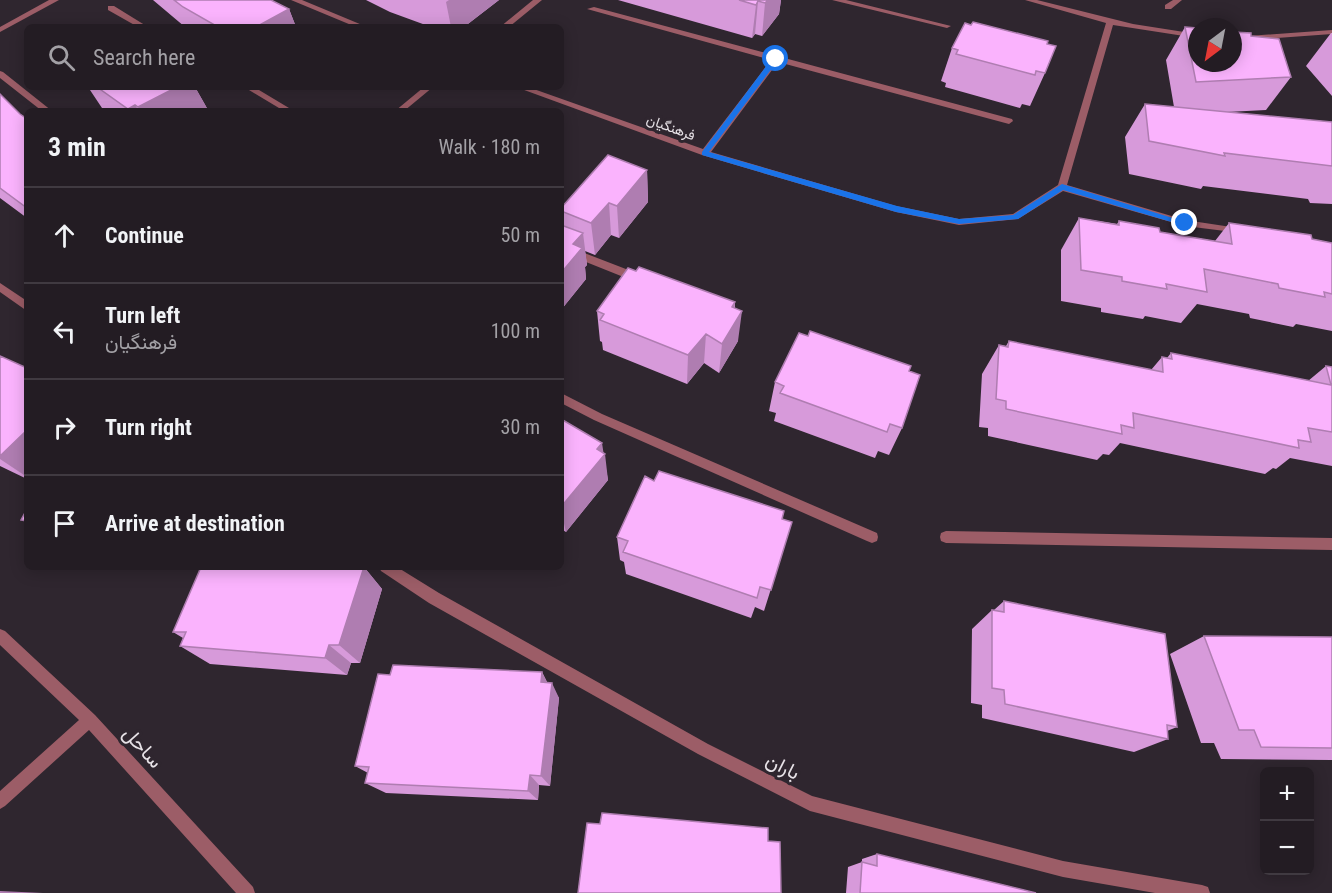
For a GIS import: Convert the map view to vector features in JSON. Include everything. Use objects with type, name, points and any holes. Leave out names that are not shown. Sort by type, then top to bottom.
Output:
[{"type":"street","points":[[0,30],[55,0]]},
{"type":"street","points":[[296,0],[356,24]]},
{"type":"street","points":[[508,24],[538,0]]},
{"type":"street","points":[[836,0],[947,26]]},
{"type":"street","points":[[1029,0],[1110,23],[1156,33],[1188,35]]},
{"type":"street","points":[[1168,7],[1178,0]]},
{"type":"street","points":[[111,8],[139,24]]},
{"type":"street","points":[[591,9],[1009,121]]},
{"type":"street","points":[[1110,23],[1062,187],[1185,223],[1251,232]]},
{"type":"street","points":[[1242,38],[1332,32]]},
{"type":"street","points":[[705,153],[776,59]]},
{"type":"street","points":[[0,74],[44,108]]},
{"type":"street","points":[[253,90],[285,108]]},
{"type":"street","points":[[403,108],[425,90]]},
{"type":"street","name":"فرهنگیان","points":[[528,90],[705,153],[896,209],[959,222],[1015,218],[1062,187]]},
{"type":"street","points":[[564,249],[656,285]]},
{"type":"street","points":[[0,288],[24,305]]},
{"type":"street","points":[[564,400],[598,417],[872,537]]},
{"type":"street","points":[[946,537],[1332,544]]},
{"type":"street","name":"باران","points":[[391,570],[434,598],[703,749],[810,804],[1063,868],[1202,893]]},
{"type":"street","name":"ساحل","points":[[0,636],[90,720],[246,893]]},
{"type":"street","points":[[0,801],[90,720]]},
{"type":"building","points":[[174,0],[271,0],[289,9],[262,24],[213,24]]},
{"type":"building","points":[[739,0],[768,0],[765,3],[758,1],[756,5]]},
{"type":"building","points":[[973,22],[1048,41],[1047,44],[1056,46],[1045,73],[1036,71],[1035,75],[956,54],[958,50],[952,48],[965,23],[971,25]]},
{"type":"building","points":[[1242,32],[1251,33],[1251,36],[1279,39],[1291,77],[1196,82],[1194,72],[1242,72]]},
{"type":"building","points":[[101,90],[171,90],[138,107],[135,105],[127,108]]},
{"type":"building","points":[[0,94],[24,117],[24,206],[0,188]]},
{"type":"building","points":[[1145,104],[1332,122],[1332,166],[1224,153],[1225,156],[1149,141]]},
{"type":"building","points":[[608,155],[647,170],[617,206],[609,203],[591,223],[564,212],[564,205]]},
{"type":"building","points":[[1079,218],[1119,225],[1119,221],[1159,228],[1160,232],[1232,244],[1229,223],[1311,235],[1312,239],[1332,243],[1332,294],[1324,292],[1325,297],[1279,288],[1278,284],[1204,269],[1207,292],[1166,284],[1167,289],[1122,281],[1122,277],[1081,270]]},
{"type":"building","points":[[564,226],[583,233],[573,244],[582,248],[564,269]]},
{"type":"building","points":[[639,267],[735,302],[732,307],[742,311],[722,344],[706,334],[688,355],[600,320],[604,314],[597,311],[628,268],[636,271]]},
{"type":"building","points":[[810,331],[911,366],[909,371],[920,375],[902,428],[890,424],[887,432],[780,393],[784,386],[775,382],[799,333],[808,336]]},
{"type":"building","points":[[1009,341],[1163,372],[1162,357],[1172,359],[1171,353],[1331,385],[1326,366],[1332,367],[1332,432],[1308,428],[1311,442],[1298,440],[1299,448],[1133,413],[1134,428],[1121,425],[1122,434],[1006,409],[1006,401],[996,399],[999,345],[1008,347]]},
{"type":"building","points":[[0,356],[24,367],[24,433],[0,456]]},
{"type":"building","points":[[564,421],[602,443],[597,449],[605,454],[564,503]]},
{"type":"building","points":[[659,471],[784,511],[782,519],[792,522],[771,590],[760,587],[757,598],[623,552],[628,541],[617,537],[645,476],[654,481]]},
{"type":"building","points":[[200,570],[363,570],[339,645],[329,645],[325,658],[180,646],[186,632],[173,632]]},
{"type":"building","points":[[1004,601],[1165,634],[1177,727],[1167,725],[1168,739],[1005,704],[1004,690],[992,688],[992,610],[1004,612]]},
{"type":"building","points":[[1204,636],[1332,637],[1332,748],[1261,747],[1254,730],[1239,730]]},
{"type":"building","points":[[393,665],[542,672],[541,682],[552,683],[541,776],[530,775],[528,791],[365,783],[369,767],[355,766],[378,674],[390,675]]},
{"type":"building","points":[[602,813],[768,828],[768,841],[780,842],[781,893],[578,893],[587,823],[600,824]]},
{"type":"building","points":[[877,854],[1036,893],[860,893],[862,862],[877,866]]},
{"type":"route","points":[[776,59],[705,153],[896,209],[959,222],[1015,218],[1062,187],[1185,223]]}]
